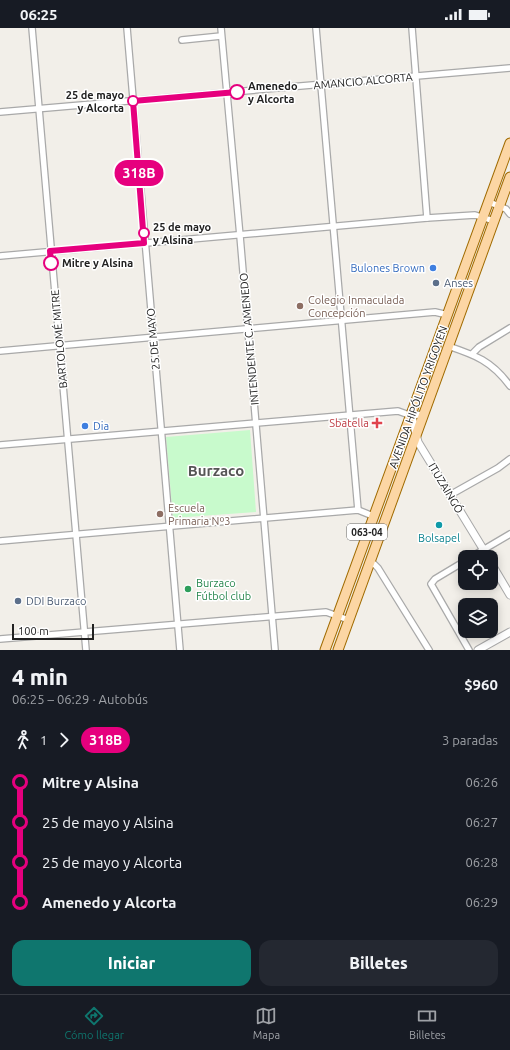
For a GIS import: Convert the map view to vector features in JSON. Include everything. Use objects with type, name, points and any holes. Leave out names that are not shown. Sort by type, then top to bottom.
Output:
[{"type":"main road","name":"AVENIDA HIPÓLITO YRIGOYEN","points":[[326,650],[373,516],[412,416],[510,143]]},
{"type":"main road","name":"AVENIDA HIPÓLITO YRIGOYEN","points":[[338,650],[510,177]]},
{"type":"street","name":"BARTOLOMÉ MITRE","points":[[32,28],[50,251],[60,344],[86,650]]},
{"type":"street","name":"25 DE MAYO","points":[[127,28],[144,243],[180,650]]},
{"type":"street","name":"INTENDENTE C. AMENEDO","points":[[221,28],[275,650]]},
{"type":"street","points":[[316,28],[351,414],[358,510]]},
{"type":"street","points":[[412,28],[427,218]]},
{"type":"street","points":[[182,40],[221,36]]},
{"type":"street","name":"AMANCIO ALCORTA","points":[[0,112],[510,68]]},
{"type":"street","points":[[489,202],[506,208],[510,214]]},
{"type":"street","points":[[0,256],[240,236],[427,218],[475,215],[494,221]]},
{"type":"street","points":[[0,351],[60,344],[435,312],[448,315]]},
{"type":"street","points":[[472,354],[479,347],[510,328]]},
{"type":"street","points":[[448,346],[472,354],[492,365],[510,386]]},
{"type":"street","points":[[0,446],[256,424],[351,414],[398,411],[412,416],[423,414]]},
{"type":"street","name":"ITUZAINGÓ","points":[[412,416],[416,436],[483,549]]},
{"type":"street","points":[[450,495],[498,468],[510,459]]},
{"type":"street","points":[[0,542],[358,510],[373,516]]},
{"type":"street","points":[[483,549],[510,534]]},
{"type":"street","points":[[371,560],[378,568],[429,650]]},
{"type":"street","points":[[458,565],[431,584],[469,650]]},
{"type":"street","points":[[498,575],[510,595]]},
{"type":"street","points":[[0,639],[326,612],[338,614],[348,620]]},
{"type":"street","points":[[478,650],[510,632]]},
{"type":"green space","points":[[250,430],[256,512],[173,518],[166,437]]},
{"type":"bus line","name":"318B","points":[[51,263],[50,251],[144,243],[133,101],[237,92]]},
{"type":"place","name":"Amenedo y Alcorta","points":[[237,92]]},
{"type":"place","name":"25 de mayo y Alcorta","points":[[133,101]]},
{"type":"place","name":"25 de mayo y Alsina","points":[[144,233]]},
{"type":"place","name":"Mitre y Alsina","points":[[51,263]]},
{"type":"place","name":"Bulones Brown","points":[[433,268]]},
{"type":"place","name":"Anses","points":[[436,283]]},
{"type":"place","name":"Colegio Inmaculada Concepción","points":[[300,306]]},
{"type":"place","name":"Sbatella","points":[[377,423]]},
{"type":"place","name":"Dia","points":[[85,426]]},
{"type":"place","name":"Escuela Primaria Nº3","points":[[160,514]]},
{"type":"place","name":"Bolsapel","points":[[439,525]]},
{"type":"place","name":"Burzaco Fútbol club","points":[[188,589]]},
{"type":"place","name":"DDI Burzaco","points":[[18,601]]},
{"type":"district","name":"Burzaco","points":[[216,470]]}]
